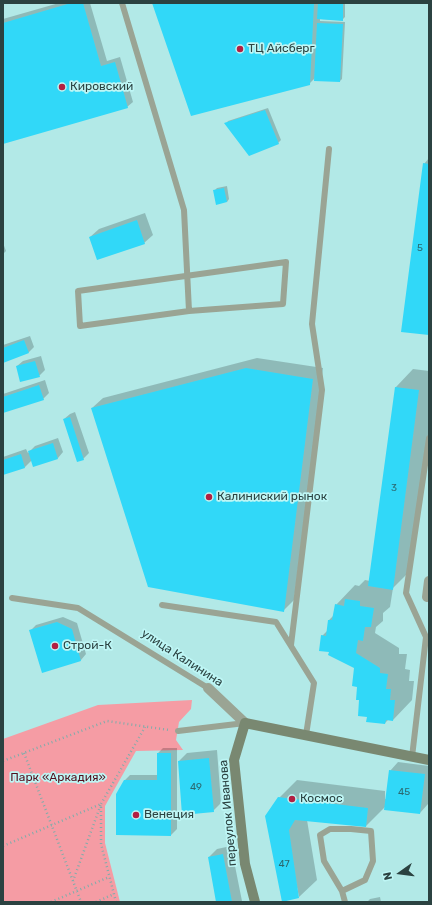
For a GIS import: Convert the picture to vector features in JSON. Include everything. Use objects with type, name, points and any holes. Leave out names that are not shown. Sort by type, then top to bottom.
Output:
[{"type":"street","points":[[426,597],[429,581]]},
{"type":"street","name":"улица Калинина","points":[[208,688],[245,723]]},
{"type":"street","points":[[245,723],[429,760]]},
{"type":"street","name":"переулок Иванова","points":[[245,723],[234,760],[245,864],[254,902]]},
{"type":"lane","points":[[122,3],[184,210],[189,311]]},
{"type":"lane","points":[[291,645],[322,390],[312,324],[328,149]]},
{"type":"lane","points":[[286,262],[283,304],[189,311],[80,326],[78,291],[187,276],[286,262]]},
{"type":"lane","points":[[412,757],[426,638],[406,594],[429,438]]},
{"type":"lane","name":"улица Калинина","points":[[12,598],[78,608],[208,688]]},
{"type":"lane","points":[[162,605],[276,622],[314,683],[306,735]]},
{"type":"lane","points":[[178,731],[245,723]]},
{"type":"lane","points":[[342,891],[365,880],[373,861],[371,831],[330,829],[320,835],[324,861],[342,891],[345,902]]},
{"type":"path","points":[[3,761],[107,721],[178,731]]},
{"type":"path","points":[[73,881],[101,804],[145,727]]},
{"type":"path","points":[[24,753],[81,902]]},
{"type":"path","points":[[3,846],[101,804]]},
{"type":"path","points":[[101,804],[101,844],[116,902]]},
{"type":"path","points":[[51,902],[109,877]]},
{"type":"path","points":[[96,902],[114,894]]},
{"type":"green space","name":"Парк «Аркадия»","points":[[192,700],[191,709],[179,722],[176,740],[183,750],[136,751],[105,806],[105,843],[120,902],[3,902],[3,739],[98,705]]},
{"type":"building","name":"Кировский","points":[[71,3],[83,3],[101,66],[115,62],[128,108],[3,144],[3,23]]},
{"type":"building","name":"ТЦ Айсберг","points":[[152,3],[314,3],[310,85],[191,116]]},
{"type":"building","points":[[318,3],[343,3],[343,21],[317,19]]},
{"type":"building","points":[[317,23],[343,24],[340,82],[314,81]]},
{"type":"building","points":[[265,110],[279,144],[249,156],[224,123]]},
{"type":"building","points":[[423,163],[429,164],[429,335],[401,332]]},
{"type":"building","points":[[224,188],[227,202],[216,205],[213,190]]},
{"type":"building","points":[[137,220],[145,244],[97,260],[89,237]]},
{"type":"building","points":[[24,340],[29,353],[3,363],[3,348]]},
{"type":"building","points":[[35,361],[40,377],[20,382],[16,366]]},
{"type":"building","name":"Калиниский рынок","points":[[246,368],[313,379],[284,612],[148,587],[91,408]]},
{"type":"building","points":[[39,385],[44,400],[3,413],[3,397]]},
{"type":"building","points":[[395,387],[419,390],[393,590],[368,586]]},
{"type":"building","points":[[70,417],[84,460],[77,462],[63,419]]},
{"type":"building","points":[[53,443],[58,459],[33,467],[28,451]]},
{"type":"building","points":[[21,454],[25,468],[3,475],[3,460]]},
{"type":"building","points":[[345,599],[360,601],[360,606],[374,608],[371,627],[365,627],[363,641],[358,640],[356,653],[380,668],[380,673],[388,674],[386,689],[391,689],[390,700],[395,700],[393,721],[386,720],[385,724],[366,722],[367,717],[358,716],[359,700],[356,700],[357,687],[352,686],[354,668],[328,655],[329,652],[319,651],[321,635],[326,636],[328,620],[332,620],[335,604],[344,606]]},
{"type":"building","name":"Строй-К","points":[[57,622],[72,629],[81,661],[42,673],[29,630]]},
{"type":"building","points":[[157,753],[171,753],[171,836],[116,835],[116,794],[124,780],[157,780]]},
{"type":"building","points":[[209,758],[214,812],[182,815],[178,761]]},
{"type":"building","points":[[389,770],[425,774],[420,814],[384,810]]},
{"type":"building","points":[[278,797],[368,808],[366,827],[295,820],[289,830],[299,898],[282,902],[265,816]]},
{"type":"building","points":[[223,854],[232,902],[216,902],[208,857]]},
{"type":"place","name":"ТЦ Айсберг","points":[[240,49]]},
{"type":"place","name":"Кировский","points":[[62,87]]},
{"type":"place","name":"Калиниский рынок","points":[[209,497]]},
{"type":"place","name":"Строй-К","points":[[55,646]]},
{"type":"place","name":"Космос","points":[[292,799]]},
{"type":"place","name":"Венеция","points":[[136,815]]}]
